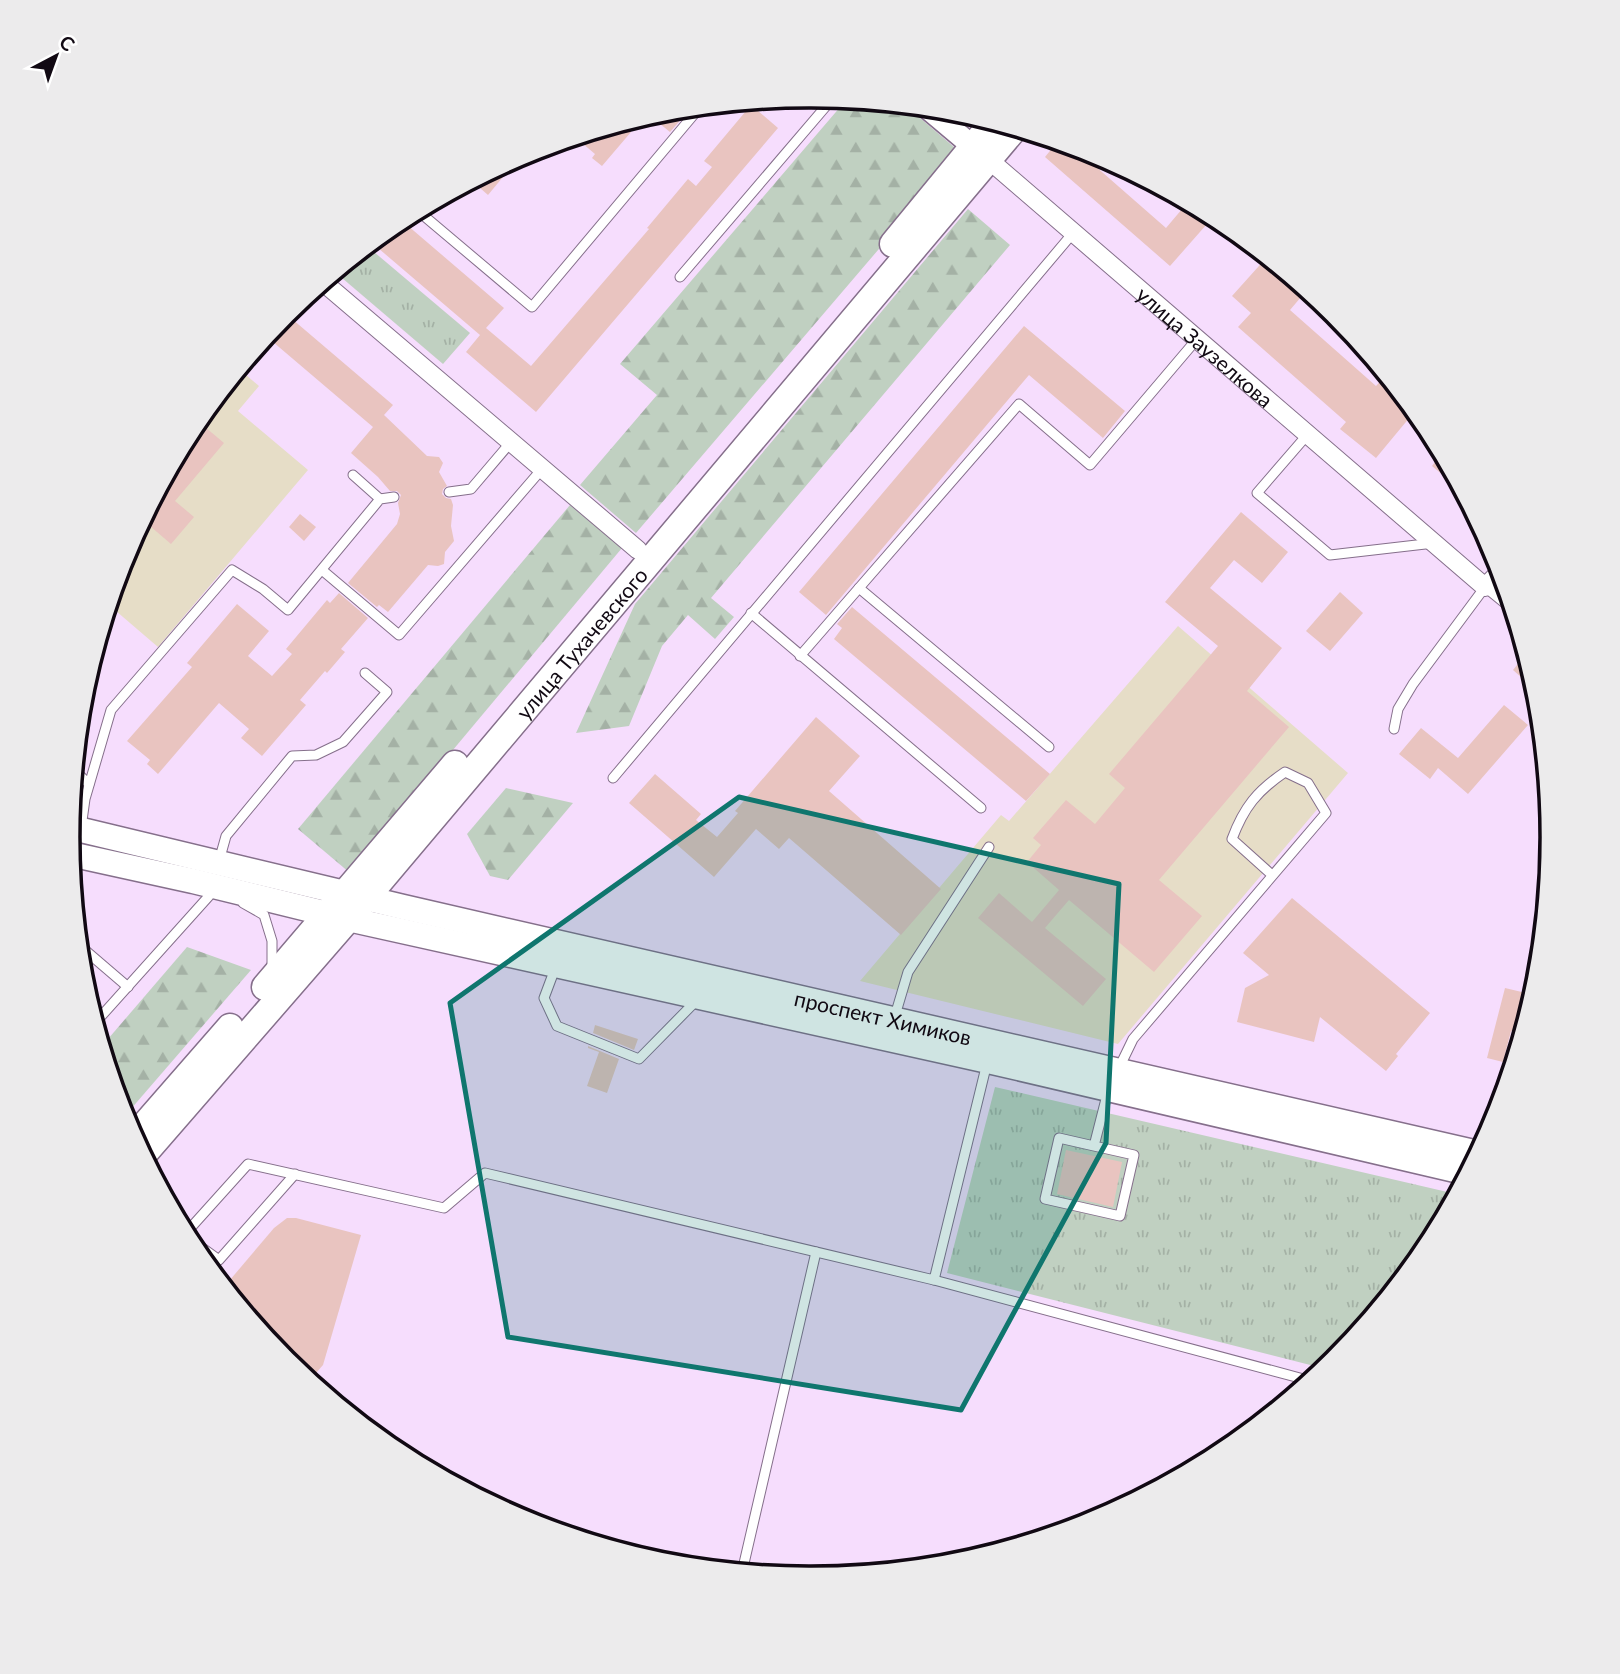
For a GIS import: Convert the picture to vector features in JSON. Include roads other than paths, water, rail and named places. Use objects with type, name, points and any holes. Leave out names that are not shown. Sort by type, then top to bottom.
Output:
[{"type":"main road","name":"улица Тухачевского","points":[[356,895],[981,153],[990,130]]},
{"type":"main road","name":"улица Тухачевского","points":[[150,1147],[638,550],[981,153],[1006,134]]},
{"type":"main road","name":"проспект Химиков","points":[[80,829],[894,1019],[990,1051]]},
{"type":"main road","name":"проспект Химиков","points":[[81,857],[201,888],[701,997],[990,1051],[1113,1080],[1458,1171]]},
{"type":"main road","name":"улица Тухачевского","points":[[142,1128],[272,979],[338,917]]},
{"type":"main road","name":"проспект Химиков","points":[[1113,1080],[1468,1151]]},
{"type":"street","name":"улица Заузелкова","points":[[942,120],[1485,587]]},
{"type":"street","points":[[330,288],[638,550]]},
{"type":"street","points":[[1485,587],[1492,580]]},
{"type":"lane","points":[[680,277],[823,108]]},
{"type":"lane","points":[[426,217],[532,307],[691,118]]},
{"type":"lane","points":[[613,778],[1073,233]]},
{"type":"lane","points":[[800,656],[1019,404],[1090,465],[1197,339]]},
{"type":"lane","points":[[1308,435],[1257,493],[1267,502],[1330,555],[1435,543]]},
{"type":"lane","points":[[449,492],[471,489],[511,442]]},
{"type":"lane","points":[[322,570],[399,635],[542,468]]},
{"type":"lane","points":[[353,475],[380,499]]},
{"type":"lane","points":[[81,810],[111,710],[232,570],[263,589],[288,610],[380,499],[394,497]]},
{"type":"lane","points":[[1394,729],[1398,709],[1413,684],[1485,587],[1499,599]]},
{"type":"lane","points":[[859,588],[1049,747]]},
{"type":"lane","points":[[751,613],[981,808]]},
{"type":"lane","points":[[219,863],[226,836],[292,756],[316,755],[343,742],[387,692],[365,673]]},
{"type":"lane","points":[[1094,1146],[1113,1080],[1133,1039],[1326,813],[1308,783],[1285,772],[1264,786],[1241,815],[1232,839],[1272,875]]},
{"type":"lane","points":[[83,779],[89,784]]},
{"type":"lane","points":[[894,1019],[908,972],[989,847]]},
{"type":"lane","points":[[103,1015],[128,987],[201,888],[246,904],[264,915],[272,941],[272,979]]},
{"type":"lane","points":[[91,955],[128,987]]},
{"type":"lane","points":[[557,964],[544,998],[557,1026],[639,1059],[701,997]]},
{"type":"lane","points":[[934,1280],[990,1051]]},
{"type":"lane","points":[[1059,1138],[1094,1146],[1133,1155],[1120,1216],[1045,1199],[1059,1138]]},
{"type":"lane","points":[[193,1227],[248,1164],[444,1208],[485,1173],[934,1280],[1299,1378]]},
{"type":"lane","points":[[212,1255],[219,1260],[295,1174]]},
{"type":"lane","points":[[744,1563],[816,1252]]}]
